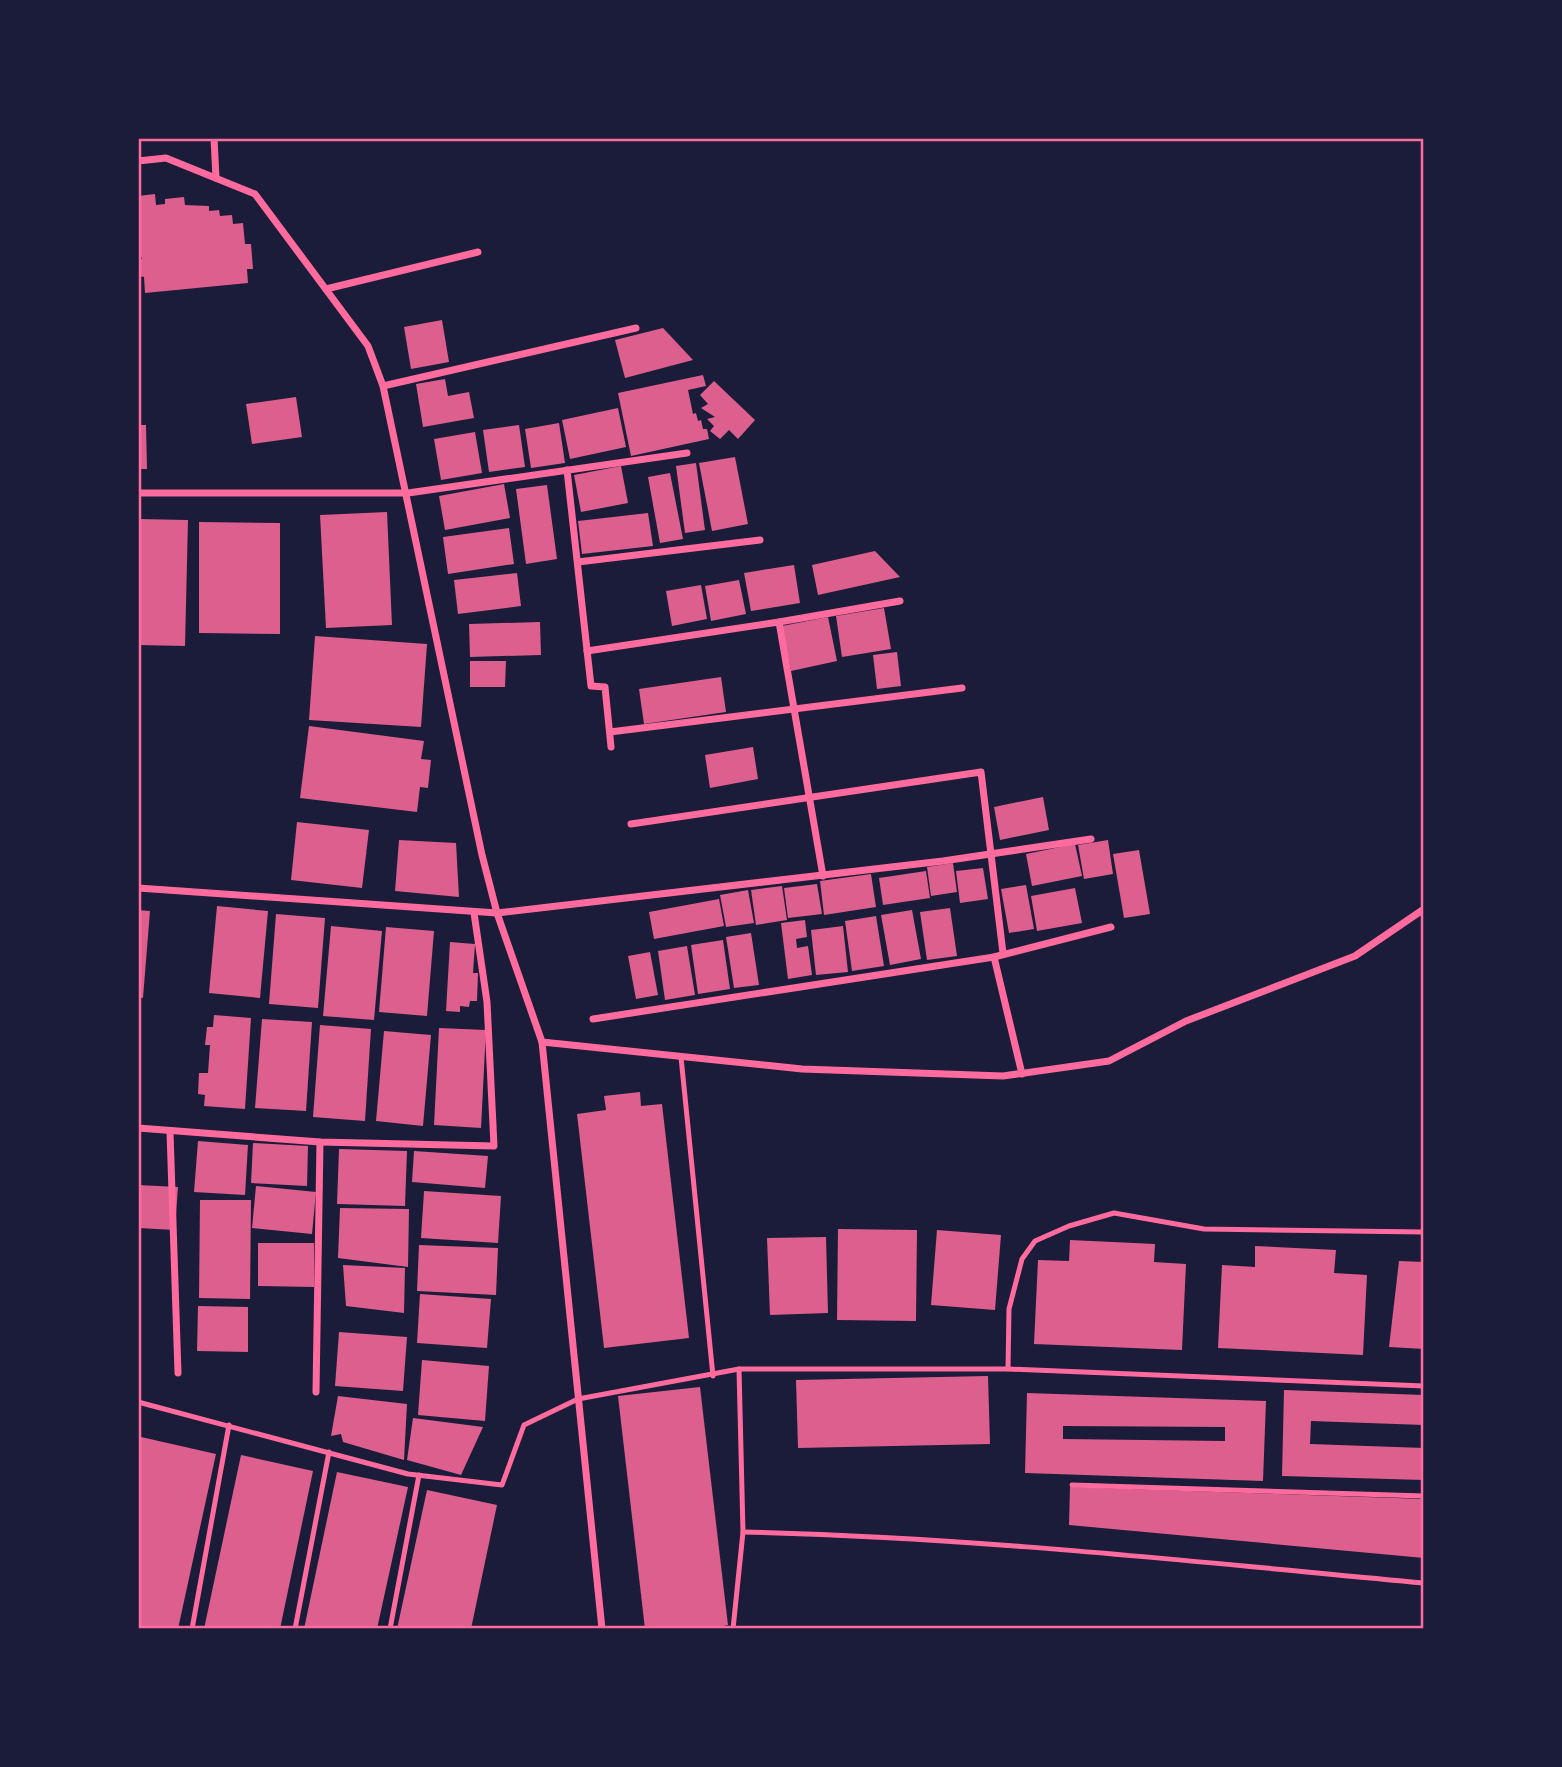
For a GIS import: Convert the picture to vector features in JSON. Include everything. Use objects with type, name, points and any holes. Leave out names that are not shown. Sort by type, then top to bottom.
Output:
[{"type":"street","points":[[214,138],[216,178]]},
{"type":"street","points":[[138,161],[166,158],[255,194],[368,346],[383,386],[408,494],[482,855],[497,914],[542,1042],[602,1629]]},
{"type":"street","points":[[326,289],[478,252]]},
{"type":"street","points":[[383,386],[636,328]]},
{"type":"street","points":[[138,493],[408,494],[687,453]]},
{"type":"street","points":[[567,470],[591,686],[605,688],[611,747]]},
{"type":"street","points":[[578,562],[760,540]]},
{"type":"street","points":[[587,651],[900,601]]},
{"type":"street","points":[[779,622],[823,876]]},
{"type":"street","points":[[610,732],[962,688]]},
{"type":"street","points":[[631,824],[981,772],[1003,953]]},
{"type":"street","points":[[138,888],[497,914],[823,876],[1091,839]]},
{"type":"street","points":[[542,1042],[802,1069],[1003,1076],[1109,1061],[1186,1021],[1355,956],[1424,909]]},
{"type":"street","points":[[138,1128],[320,1142],[494,1146],[487,1002],[474,913]]},
{"type":"street","points":[[593,1019],[994,957],[1111,927]]},
{"type":"street","points":[[994,957],[1021,1074]]},
{"type":"street","points":[[170,1132],[178,1373]]},
{"type":"street","points":[[316,1392],[320,1142]]},
{"type":"lane","points":[[681,1057],[713,1376]]},
{"type":"lane","points":[[1008,1370],[1009,1309],[1022,1259],[1035,1241],[1069,1226],[1114,1213],[1204,1229],[1424,1232]]},
{"type":"lane","points":[[733,1629],[743,1532],[739,1369]]},
{"type":"lane","points":[[138,1402],[419,1475],[502,1485],[524,1425],[578,1399],[713,1376],[739,1369],[1008,1370],[1424,1386]]},
{"type":"lane","points":[[192,1629],[229,1425]]},
{"type":"lane","points":[[295,1629],[329,1452]]},
{"type":"lane","points":[[390,1629],[419,1475]]},
{"type":"lane","points":[[1072,1485],[1424,1496]]},
{"type":"lane","points":[[743,1532],[874,1536],[1006,1545],[1424,1583]]},
{"type":"building","points":[[155,194],[156,205],[165,204],[165,199],[184,197],[185,205],[209,206],[209,211],[219,210],[220,216],[232,215],[233,224],[243,223],[245,244],[251,244],[253,269],[247,269],[248,283],[145,293],[144,277],[138,276],[138,259],[142,259],[138,250],[138,196]]},
{"type":"building","points":[[442,320],[449,362],[411,369],[404,327]]},
{"type":"building","points":[[663,328],[693,360],[625,378],[615,340]]},
{"type":"building","points":[[703,375],[706,386],[688,390],[693,414],[696,413],[698,421],[701,420],[703,429],[707,429],[709,439],[631,456],[618,393]]},
{"type":"building","points":[[445,379],[448,396],[469,392],[474,418],[423,427],[416,384]]},
{"type":"building","points":[[714,381],[755,420],[738,439],[729,430],[720,439],[710,431],[714,426],[707,419],[715,417],[701,408],[708,404],[700,395]]},
{"type":"building","points":[[296,397],[302,437],[252,444],[246,404]]},
{"type":"building","points":[[618,408],[626,447],[570,459],[562,420]]},
{"type":"building","points":[[559,423],[565,463],[531,468],[525,429]]},
{"type":"building","points":[[138,425],[146,425],[147,469],[138,469]]},
{"type":"building","points":[[519,425],[525,467],[489,472],[483,430]]},
{"type":"building","points":[[475,432],[482,473],[441,480],[434,439]]},
{"type":"building","points":[[735,457],[748,524],[712,531],[699,463]]},
{"type":"building","points":[[696,463],[705,530],[685,533],[676,466]]},
{"type":"building","points":[[621,466],[628,503],[581,512],[574,475]]},
{"type":"building","points":[[670,473],[683,539],[660,543],[648,477]]},
{"type":"building","points":[[504,484],[510,518],[445,530],[439,496]]},
{"type":"building","points":[[547,485],[557,559],[526,564],[516,489]]},
{"type":"building","points":[[387,512],[392,625],[326,628],[320,515]]},
{"type":"building","points":[[648,513],[653,546],[582,554],[578,521]]},
{"type":"building","points":[[138,519],[188,520],[185,646],[138,645]]},
{"type":"building","points":[[199,522],[280,523],[280,634],[199,633]]},
{"type":"building","points":[[509,528],[514,564],[448,574],[443,537]]},
{"type":"building","points":[[875,551],[900,577],[818,595],[812,565]]},
{"type":"building","points":[[794,565],[800,603],[751,611],[744,573]]},
{"type":"building","points":[[517,573],[521,606],[458,614],[454,580]]},
{"type":"building","points":[[739,580],[746,614],[711,621],[705,586]]},
{"type":"building","points":[[701,585],[707,619],[672,626],[666,591]]},
{"type":"building","points":[[884,608],[891,649],[842,657],[836,616]]},
{"type":"building","points":[[828,617],[837,661],[791,671],[782,626]]},
{"type":"building","points":[[540,622],[541,655],[470,657],[469,624]]},
{"type":"building","points":[[315,636],[427,644],[421,727],[309,720]]},
{"type":"building","points":[[897,652],[901,686],[877,689],[873,655]]},
{"type":"building","points":[[470,661],[506,661],[505,687],[470,687]]},
{"type":"building","points":[[721,677],[726,712],[644,724],[639,689]]},
{"type":"building","points":[[309,726],[424,741],[421,759],[431,760],[428,788],[420,787],[417,812],[300,798]]},
{"type":"building","points":[[753,747],[758,779],[710,788],[705,755]]},
{"type":"building","points":[[1043,797],[1049,830],[1000,840],[994,807]]},
{"type":"building","points":[[297,822],[369,830],[362,888],[291,880]]},
{"type":"building","points":[[399,840],[456,843],[459,897],[395,891]]},
{"type":"building","points":[[1108,840],[1113,874],[1084,879],[1078,845]]},
{"type":"building","points":[[1075,844],[1082,876],[1032,886],[1026,854]]},
{"type":"building","points":[[1139,850],[1150,914],[1124,918],[1113,854]]},
{"type":"building","points":[[953,863],[957,892],[931,896],[927,867]]},
{"type":"building","points":[[983,868],[988,899],[960,903],[956,871]]},
{"type":"building","points":[[926,871],[930,898],[883,905],[879,878]]},
{"type":"building","points":[[871,874],[876,907],[824,915],[820,881]]},
{"type":"building","points":[[817,884],[822,914],[788,918],[784,888]]},
{"type":"building","points":[[1026,885],[1034,929],[1009,933],[1001,889]]},
{"type":"building","points":[[782,886],[787,920],[756,925],[751,890]]},
{"type":"building","points":[[1075,888],[1082,923],[1037,931],[1031,896]]},
{"type":"building","points":[[748,890],[754,923],[726,927],[720,895]]},
{"type":"building","points":[[719,899],[724,926],[654,939],[649,912]]},
{"type":"building","points":[[217,906],[268,911],[260,998],[209,993]]},
{"type":"building","points":[[950,908],[957,956],[927,960],[920,912]]},
{"type":"building","points":[[138,910],[150,911],[143,998],[138,997]]},
{"type":"building","points":[[912,910],[921,959],[890,965],[881,915]]},
{"type":"building","points":[[276,914],[325,918],[318,1008],[269,1004]]},
{"type":"building","points":[[876,916],[884,966],[852,971],[845,921]]},
{"type":"building","points":[[805,920],[807,937],[796,939],[797,948],[808,946],[812,975],[788,979],[781,923]]},
{"type":"building","points":[[331,926],[382,931],[374,1020],[323,1016]]},
{"type":"building","points":[[843,926],[848,972],[816,975],[811,930]]},
{"type":"building","points":[[386,927],[434,931],[427,1016],[379,1012]]},
{"type":"building","points":[[751,933],[759,985],[734,988],[726,937]]},
{"type":"building","points":[[723,940],[730,989],[698,994],[691,945]]},
{"type":"building","points":[[450,942],[475,944],[473,973],[478,973],[477,1001],[470,1001],[469,1007],[460,1006],[460,1012],[446,1011]]},
{"type":"building","points":[[687,946],[695,995],[665,1000],[658,951]]},
{"type":"building","points":[[650,952],[658,995],[636,999],[628,956]]},
{"type":"building","points":[[214,1015],[251,1018],[245,1109],[204,1106],[205,1095],[198,1094],[199,1073],[208,1073],[210,1045],[205,1045],[207,1027],[213,1027]]},
{"type":"building","points":[[262,1019],[312,1022],[306,1111],[255,1108]]},
{"type":"building","points":[[320,1025],[371,1029],[365,1121],[313,1117]]},
{"type":"building","points":[[439,1028],[486,1030],[481,1128],[434,1125]]},
{"type":"building","points":[[384,1031],[431,1035],[423,1126],[376,1121]]},
{"type":"building","points":[[640,1092],[641,1106],[662,1104],[689,1338],[604,1348],[577,1114],[606,1110],[604,1096]]},
{"type":"building","points":[[198,1141],[248,1145],[245,1195],[194,1192]]},
{"type":"building","points":[[253,1143],[308,1146],[307,1186],[251,1183]]},
{"type":"building","points":[[339,1149],[407,1151],[405,1206],[337,1204]]},
{"type":"building","points":[[414,1151],[488,1156],[485,1188],[412,1182]]},
{"type":"building","points":[[138,1185],[178,1187],[175,1230],[138,1228]]},
{"type":"building","points":[[256,1186],[316,1192],[312,1234],[252,1228]]},
{"type":"building","points":[[424,1191],[501,1196],[498,1243],[421,1238]]},
{"type":"building","points":[[200,1200],[251,1200],[250,1299],[199,1298]]},
{"type":"building","points":[[340,1208],[409,1209],[408,1267],[338,1258]]},
{"type":"building","points":[[838,1229],[917,1230],[916,1321],[837,1320]]},
{"type":"building","points":[[937,1230],[1001,1235],[995,1310],[931,1305]]},
{"type":"building","points":[[826,1237],[828,1313],[770,1315],[767,1238]]},
{"type":"building","points":[[1070,1240],[1155,1244],[1154,1262],[1186,1264],[1182,1350],[1034,1344],[1038,1260],[1069,1261]]},
{"type":"building","points":[[258,1243],[314,1243],[314,1287],[258,1286]]},
{"type":"building","points":[[419,1245],[498,1248],[496,1295],[417,1291]]},
{"type":"building","points":[[1255,1246],[1336,1250],[1334,1273],[1367,1275],[1363,1355],[1218,1348],[1222,1265],[1255,1267]]},
{"type":"building","points":[[1399,1261],[1424,1262],[1424,1349],[1389,1347]]},
{"type":"building","points":[[343,1265],[405,1268],[404,1313],[346,1306]]},
{"type":"building","points":[[420,1294],[491,1299],[487,1348],[417,1343]]},
{"type":"building","points":[[198,1306],[248,1307],[248,1352],[197,1351]]},
{"type":"building","points":[[339,1332],[407,1337],[403,1391],[335,1386]]},
{"type":"building","points":[[422,1360],[489,1366],[485,1421],[418,1415]]},
{"type":"building","points":[[988,1376],[990,1444],[798,1448],[796,1380]]},
{"type":"building","points":[[700,1387],[728,1625],[711,1629],[645,1629],[618,1396]]},
{"type":"building","points":[[1284,1390],[1424,1395],[1424,1425],[1311,1421],[1310,1444],[1424,1448],[1424,1480],[1282,1476]]},
{"type":"building","points":[[1027,1393],[1266,1401],[1263,1481],[1025,1473]],"holes":[[[1063,1426],[1225,1427],[1225,1441],[1063,1439]]]},
{"type":"building","points":[[338,1396],[407,1404],[404,1460],[343,1442],[341,1434],[331,1436]]},
{"type":"building","points":[[413,1418],[483,1427],[461,1475],[407,1460]]},
{"type":"building","points":[[141,1437],[216,1454],[178,1629],[138,1628],[138,1451]]},
{"type":"building","points":[[241,1455],[313,1471],[280,1629],[204,1629]]},
{"type":"building","points":[[337,1472],[408,1487],[377,1629],[304,1629]]},
{"type":"building","points":[[1070,1487],[1424,1499],[1424,1558],[1069,1525]]},
{"type":"building","points":[[427,1490],[497,1505],[471,1629],[397,1629]]}]
